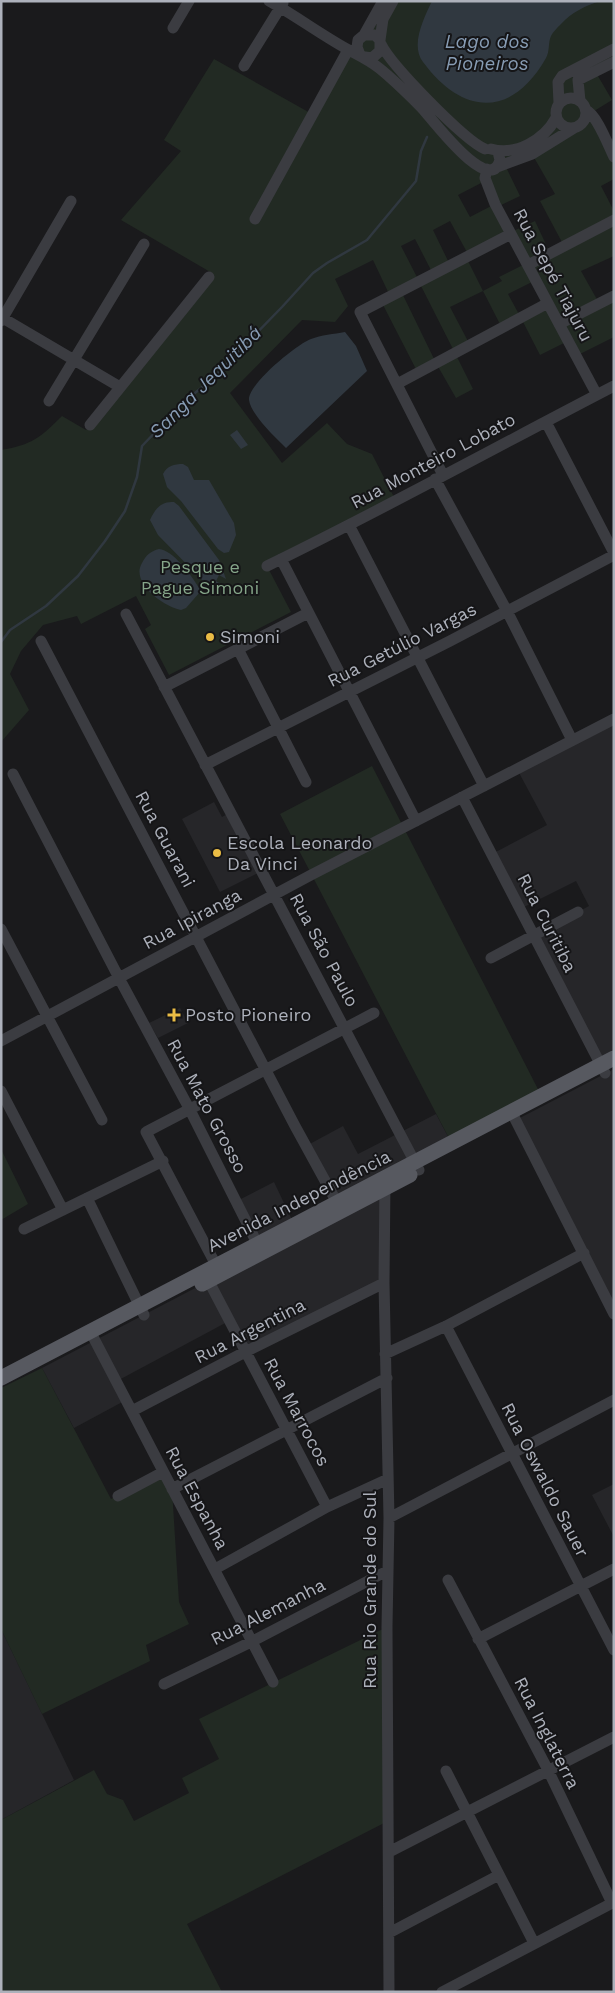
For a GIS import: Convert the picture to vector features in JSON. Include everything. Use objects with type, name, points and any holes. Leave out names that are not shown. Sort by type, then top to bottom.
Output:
[{"type":"main road","name":"Avenida Independência","points":[[1,1388],[209,1272],[339,1207],[608,1066]]},
{"type":"main road","name":"Avenida Independência","points":[[1,1378],[70,1348]]},
{"type":"street","points":[[173,28],[189,1]]},
{"type":"street","points":[[269,1],[282,4],[358,52],[392,79],[421,107],[469,160],[488,167],[532,154],[578,126],[590,121],[597,123]]},
{"type":"street","points":[[255,219],[358,52],[358,40],[364,35],[382,1]]},
{"type":"street","points":[[358,52],[372,58],[378,54],[383,20],[393,1]]},
{"type":"street","points":[[244,66],[282,4]]},
{"type":"street","points":[[364,35],[375,35],[394,62],[468,140],[490,150],[509,150],[529,143],[546,133],[556,118],[556,108],[559,103],[568,98],[583,105],[591,112],[614,156]]},
{"type":"street","points":[[559,103],[558,82],[562,76],[614,49]]},
{"type":"street","points":[[556,118],[565,127],[578,126],[586,116],[578,80],[614,62]]},
{"type":"street","points":[[488,167],[479,158],[490,150]]},
{"type":"street","name":"Rua Sepé Tiajuru","points":[[490,150],[500,156],[500,160],[488,167],[485,174],[487,184],[511,234],[597,395]]},
{"type":"street","points":[[71,201],[2,319],[120,386]]},
{"type":"street","points":[[528,265],[614,220]]},
{"type":"street","points":[[511,234],[360,312],[397,384],[439,477],[572,740]]},
{"type":"street","points":[[49,401],[144,244]]},
{"type":"street","points":[[90,425],[209,277]]},
{"type":"street","points":[[559,324],[614,296]]},
{"type":"street","points":[[397,384],[548,303]]},
{"type":"street","name":"Rua Monteiro Lobato","points":[[267,566],[614,386]]},
{"type":"street","points":[[546,422],[614,554]]},
{"type":"street","points":[[349,525],[484,786]]},
{"type":"street","name":"Rua Getúlio Vargas","points":[[205,765],[507,611],[614,554]]},
{"type":"street","points":[[280,560],[416,821]]},
{"type":"street","points":[[164,687],[308,613]]},
{"type":"street","name":"Rua São Paulo","points":[[126,614],[417,1166]]},
{"type":"street","name":"Rua Guarani","points":[[41,641],[339,1207]]},
{"type":"street","points":[[238,649],[306,782]]},
{"type":"street","name":"Rua Ipiranga","points":[[1,1041],[275,894],[614,719]]},
{"type":"street","name":"Rua Mato Grosso","points":[[13,774],[190,1110],[259,1248]]},
{"type":"street","name":"Rua Curitiba","points":[[462,797],[534,935],[608,1066]]},
{"type":"street","points":[[491,958],[578,912]]},
{"type":"street","points":[[1,929],[102,1120]]},
{"type":"street","points":[[190,1110],[266,1068],[374,1013]]},
{"type":"street","points":[[1,1091],[63,1210]]},
{"type":"street","name":"Rua Marrocos","points":[[190,1110],[146,1132],[163,1161],[209,1272],[245,1352],[288,1429],[327,1507]]},
{"type":"street","points":[[514,1116],[614,1314]]},
{"type":"street","points":[[24,1228],[163,1161]]},
{"type":"street","name":"Rua Rio Grande do Sul","points":[[385,1183],[384,1283],[389,1518],[387,1571],[389,1992]]},
{"type":"street","points":[[86,1198],[141,1310]]},
{"type":"street","points":[[385,1354],[446,1326],[584,1253]]},
{"type":"street","name":"Rua Argentina","points":[[132,1411],[384,1283]]},
{"type":"street","name":"Rua Oswaldo Sauer","points":[[446,1326],[614,1650]]},
{"type":"street","name":"Rua Espanha","points":[[92,1336],[273,1682]]},
{"type":"street","points":[[172,1489],[387,1378]]},
{"type":"street","points":[[389,1518],[614,1400]]},
{"type":"street","points":[[118,1496],[163,1472]]},
{"type":"street","points":[[215,1569],[327,1507],[388,1479]]},
{"type":"street","points":[[478,1639],[614,1569]]},
{"type":"street","name":"Rua Alemanha","points":[[164,1684],[253,1641],[387,1571]]},
{"type":"street","name":"Rua Inglaterra","points":[[448,1580],[548,1770],[613,1903]]},
{"type":"street","points":[[389,1852],[614,1737]]},
{"type":"street","points":[[446,1771],[534,1943]]},
{"type":"street","points":[[389,1933],[499,1875]]},
{"type":"street","points":[[442,1992],[613,1903]]},
{"type":"shaded area","points":[[614,719],[614,1058],[601,1065],[534,935],[589,906],[576,881],[520,909],[492,854],[547,825],[517,769]]},
{"type":"shaded area","name":"Escola Leonardo Da Vinci","points":[[214,802],[222,817],[231,812],[262,871],[220,892],[182,819]]},
{"type":"shaded area","name":"Posto Pioneiro","points":[[180,1008],[188,1023],[158,1038],[149,1023]]},
{"type":"shaded area","points":[[614,1069],[614,1314],[516,1120]]},
{"type":"shaded area","points":[[436,1114],[451,1142],[337,1202],[306,1146],[343,1126],[358,1154]]},
{"type":"shaded area","points":[[274,1182],[294,1224],[257,1243],[237,1201]]},
{"type":"shaded area","points":[[385,1189],[384,1283],[245,1352],[229,1321],[117,1381],[126,1400],[74,1428],[42,1368]]},
{"type":"shaded area","points":[[614,1484],[614,1537],[592,1495]]},
{"type":"shaded area","points":[[1,1629],[74,1780],[1,1820]]},
{"type":"green space","name":"Pesque e Pague Simoni","points":[[383,1],[614,1],[614,62],[595,71],[612,100],[586,116],[582,122],[590,121],[607,141],[614,138],[614,179],[601,186],[614,211],[614,256],[581,271],[599,303],[614,296],[614,337],[576,356],[568,341],[540,355],[521,318],[502,328],[483,291],[450,307],[470,345],[455,353],[419,282],[401,291],[436,363],[418,373],[381,301],[390,296],[373,260],[335,279],[348,306],[335,322],[302,320],[230,393],[282,463],[327,423],[347,444],[372,454],[396,501],[267,566],[291,612],[169,675],[145,629],[151,625],[136,596],[81,624],[77,616],[43,625],[21,651],[10,674],[29,710],[1,742],[1,450],[28,443],[62,416],[86,430],[212,273],[121,220],[181,151],[164,140],[214,59],[312,114],[348,50],[358,51]],"holes":[[[532,154],[555,194],[540,201],[564,246],[550,253],[535,221],[511,232],[497,207],[520,196],[505,165]],[[483,182],[495,204],[470,217],[458,195]],[[450,221],[469,256],[511,234],[527,263],[499,277],[502,281],[483,291],[466,257],[450,265],[433,230]],[[415,239],[433,274],[419,281],[401,246]],[[536,280],[548,303],[521,318],[508,294]]]},
{"type":"green space","points":[[455,353],[473,389],[456,398],[436,363]]},
{"type":"green space","points":[[372,766],[541,1095],[451,1142],[280,814]]},
{"type":"green space","points":[[1,1149],[28,1204],[1,1220]]},
{"type":"green space","points":[[42,1368],[111,1499],[163,1472],[172,1489],[179,1602],[189,1624],[146,1645],[150,1661],[42,1714],[1,1629],[1,1388]]},
{"type":"green space","points":[[387,1627],[388,1821],[187,1924],[222,1992],[1,1992],[1,1820],[94,1770],[107,1794],[123,1800],[134,1821],[189,1793],[182,1778],[219,1759],[199,1719]]},
{"type":"water","name":"Lago dos Pioneiros","points":[[432,1],[600,1],[574,13],[552,34],[546,58],[533,78],[518,92],[503,100],[487,103],[471,100],[454,93],[438,80],[419,55],[418,40],[425,15]]},
{"type":"water","points":[[345,332],[356,346],[367,371],[286,448],[264,426],[254,412],[249,400],[251,393],[264,375],[304,342],[319,336]]},
{"type":"water","points":[[237,430],[248,445],[241,449],[230,435]]},
{"type":"water","points":[[183,464],[188,467],[194,480],[209,480],[234,523],[236,535],[229,552],[224,553],[218,549],[181,501],[167,487],[163,474],[165,471],[171,466]]},
{"type":"water","points":[[174,502],[219,560],[226,579],[219,575],[216,581],[222,585],[211,587],[205,583],[158,535],[150,520],[159,506]]},
{"type":"water","points":[[159,549],[164,550],[176,559],[199,588],[200,592],[186,608],[181,610],[174,608],[158,599],[145,586],[141,578],[142,563],[149,554]]},
{"type":"waterway","name":"Sanga Jequitibá","points":[[1,642],[10,630],[46,606],[78,576],[105,541],[125,511],[137,477],[142,446],[185,401],[211,380],[313,273],[367,240],[416,181],[421,151],[427,137]]},
{"type":"place","name":"Simoni","points":[[210,637]]},
{"type":"place","name":"Escola Leonardo Da Vinci","points":[[217,853]]},
{"type":"place","name":"Posto Pioneiro","points":[[174,1015]]}]
